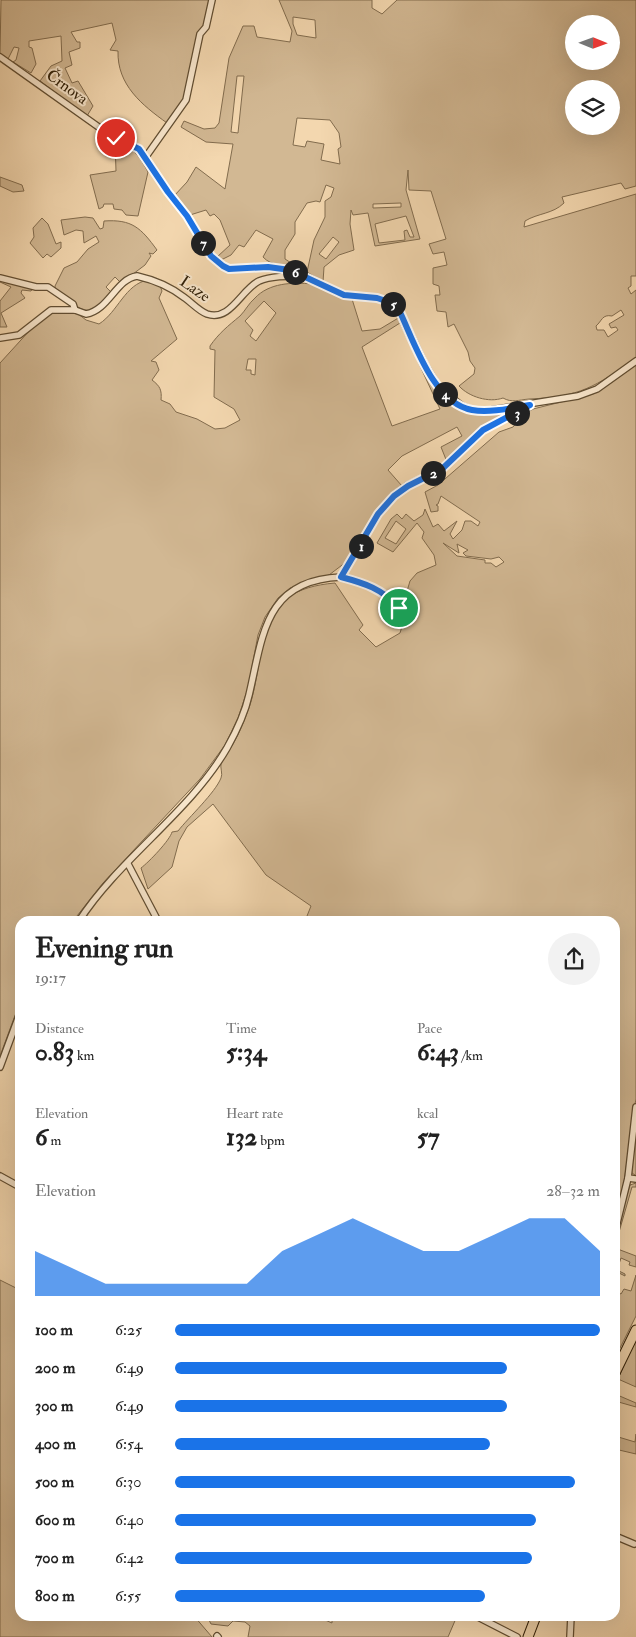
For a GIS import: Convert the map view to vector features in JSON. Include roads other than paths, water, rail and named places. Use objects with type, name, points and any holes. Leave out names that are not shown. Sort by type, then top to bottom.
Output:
[{"type":"main road","points":[[620,1363],[636,1330]]},
{"type":"main road","points":[[531,1636],[535,1621]]},
{"type":"street","points":[[145,158],[186,100],[200,34],[206,27],[212,0]]},
{"type":"street","name":"Črnova","points":[[0,57],[107,133],[139,149],[187,216],[211,256],[223,266],[229,269],[240,270],[268,267],[290,270],[344,295],[377,298],[392,303],[399,310],[424,363],[439,388],[462,406],[472,410],[491,410],[530,405],[591,392],[636,361]]},
{"type":"street","name":"Laze","points":[[0,338],[19,335],[51,310],[75,310],[86,314],[92,313],[100,308],[124,284],[137,276],[166,286],[206,314],[222,314],[258,282],[269,278],[303,275]]},
{"type":"street","points":[[0,278],[36,287],[48,287],[73,304],[75,310]]},
{"type":"street","points":[[341,577],[378,514],[394,496],[408,486],[442,469],[483,430],[530,405]]},
{"type":"street","points":[[82,916],[96,895],[128,864],[202,783],[227,749],[249,697],[263,633],[271,613],[280,600],[304,584],[341,577],[370,584],[391,599],[399,608]]},
{"type":"street","points":[[128,864],[155,916]]},
{"type":"street","points":[[0,1066],[15,1026]]},
{"type":"street","points":[[620,1211],[628,1178],[636,1107]]},
{"type":"street","points":[[0,1176],[15,1184]]},
{"type":"street","points":[[628,1178],[636,1179]]},
{"type":"street","points":[[620,1538],[634,1544]]},
{"type":"street","points":[[486,1621],[514,1636]]},
{"type":"street","points":[[570,1637],[571,1621]]}]
